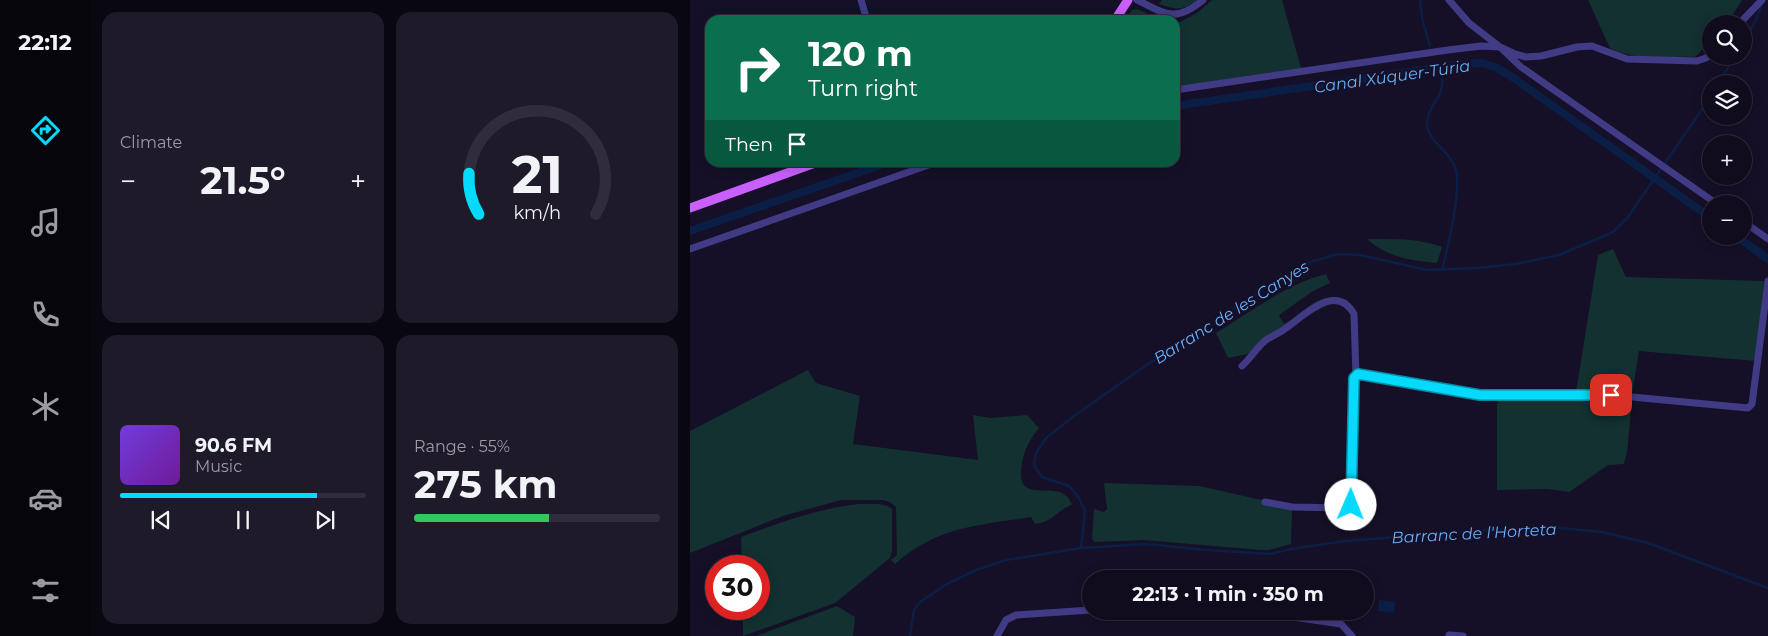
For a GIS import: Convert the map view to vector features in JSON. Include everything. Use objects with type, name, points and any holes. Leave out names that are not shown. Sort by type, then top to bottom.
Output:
[{"type":"main road","points":[[1118,15],[1128,0]]},
{"type":"main road","points":[[690,208],[804,167]]},
{"type":"street","points":[[861,0],[866,15]]},
{"type":"street","points":[[1138,0],[1165,13],[1172,14],[1186,13],[1203,0]]},
{"type":"street","points":[[1448,0],[1470,23],[1521,67],[1704,195]]},
{"type":"street","points":[[1748,15],[1762,0]]},
{"type":"street","points":[[1180,89],[1481,46],[1500,47],[1526,57],[1592,46],[1627,59],[1697,61],[1702,59]]},
{"type":"street","points":[[690,249],[923,167]]},
{"type":"street","points":[[1752,228],[1768,239]]},
{"type":"street","points":[[1356,376],[1363,373],[1480,395],[1611,395],[1748,408],[1752,404],[1768,281]]},
{"type":"street","points":[[1242,366],[1265,340],[1284,329],[1318,304],[1337,300],[1351,308],[1354,314],[1356,376],[1354,378],[1351,505],[1346,508],[1292,507],[1265,502]]},
{"type":"street","points":[[998,636],[1006,620],[1016,615],[1082,611]]},
{"type":"street","points":[[1314,620],[1341,624],[1352,636]]},
{"type":"street","points":[[1449,635],[1463,636]]},
{"type":"green space","points":[[1162,0],[1197,0],[1183,8],[1179,8],[1159,4]]},
{"type":"green space","points":[[1212,0],[1282,0],[1301,68],[1180,86],[1180,22],[1197,13]]},
{"type":"green space","points":[[1588,0],[1742,0],[1733,15],[1702,15],[1702,50],[1695,57],[1630,55],[1610,48]]},
{"type":"green space","points":[[1137,9],[1151,15],[1128,15],[1132,10]]},
{"type":"green space","points":[[1367,239],[1415,241],[1442,247],[1437,263],[1391,254]]},
{"type":"green space","points":[[1613,249],[1626,277],[1764,281],[1756,361],[1639,351],[1632,395],[1576,392],[1598,255]]},
{"type":"green space","points":[[1326,274],[1330,283],[1313,291],[1279,315],[1284,324],[1313,303],[1327,298],[1347,300],[1357,313],[1342,304],[1330,304],[1280,329],[1248,354],[1228,358],[1216,333],[1283,291]]},
{"type":"green space","points":[[808,370],[816,383],[860,396],[853,444],[978,460],[973,415],[990,418],[1027,415],[1039,428],[1028,445],[1023,458],[1021,478],[1025,486],[1031,489],[1059,492],[1067,496],[1072,505],[1042,523],[1035,524],[1031,517],[976,526],[943,535],[911,551],[895,564],[891,560],[897,555],[896,507],[890,502],[883,500],[841,500],[783,516],[690,553],[690,431]]},
{"type":"green space","points":[[1501,396],[1611,397],[1632,399],[1627,452],[1624,464],[1608,465],[1569,492],[1547,489],[1497,490],[1497,403]]},
{"type":"green space","points":[[1104,483],[1199,486],[1262,500],[1292,509],[1291,544],[1269,550],[1261,550],[1144,540],[1095,542],[1092,539],[1094,509],[1104,512],[1107,509]]},
{"type":"green space","points":[[881,504],[892,509],[892,551],[890,558],[835,603],[743,636],[743,620],[770,620],[770,555],[742,555],[741,537],[784,521],[844,506]]},
{"type":"green space","points":[[837,606],[855,617],[853,636],[756,636]]},
{"type":"water","points":[[1379,600],[1395,602],[1394,613],[1378,611]]},
{"type":"waterway","points":[[1420,0],[1422,18],[1430,46]]},
{"type":"waterway","name":"Barranc de les Canyes","points":[[1752,27],[1762,4]]},
{"type":"waterway","name":"Canal Xúquer-Túria","points":[[1180,105],[1463,64],[1483,63],[1497,68],[1512,77],[1702,212]]},
{"type":"waterway","name":"Barranc de les Canyes","points":[[1723,75],[1730,65]]},
{"type":"waterway","points":[[1442,79],[1441,91],[1430,111],[1427,122],[1434,141],[1452,161],[1457,176],[1453,220],[1442,270]]},
{"type":"waterway","name":"Barranc de les Canyes","points":[[1081,548],[1085,511],[1079,498],[1069,486],[1042,477],[1034,466],[1036,453],[1046,438],[1074,416],[1148,364],[1210,326],[1243,302],[1303,264],[1338,254],[1360,255],[1427,270],[1516,264],[1559,255],[1613,232],[1628,217],[1702,109]]},
{"type":"waterway","name":"Canal Xúquer-Túria","points":[[690,231],[875,167]]},
{"type":"waterway","name":"Canal Xúquer-Túria","points":[[1749,245],[1768,259]]},
{"type":"waterway","name":"Barranc de l'Horteta","points":[[910,636],[914,610],[920,602],[947,584],[976,570],[1006,560],[1081,548],[1145,544],[1271,554],[1345,541],[1549,527],[1602,532],[1648,543],[1768,588]]},
{"type":"route","points":[[1351,505],[1354,378],[1358,374],[1363,373],[1480,395],[1611,395]]}]
